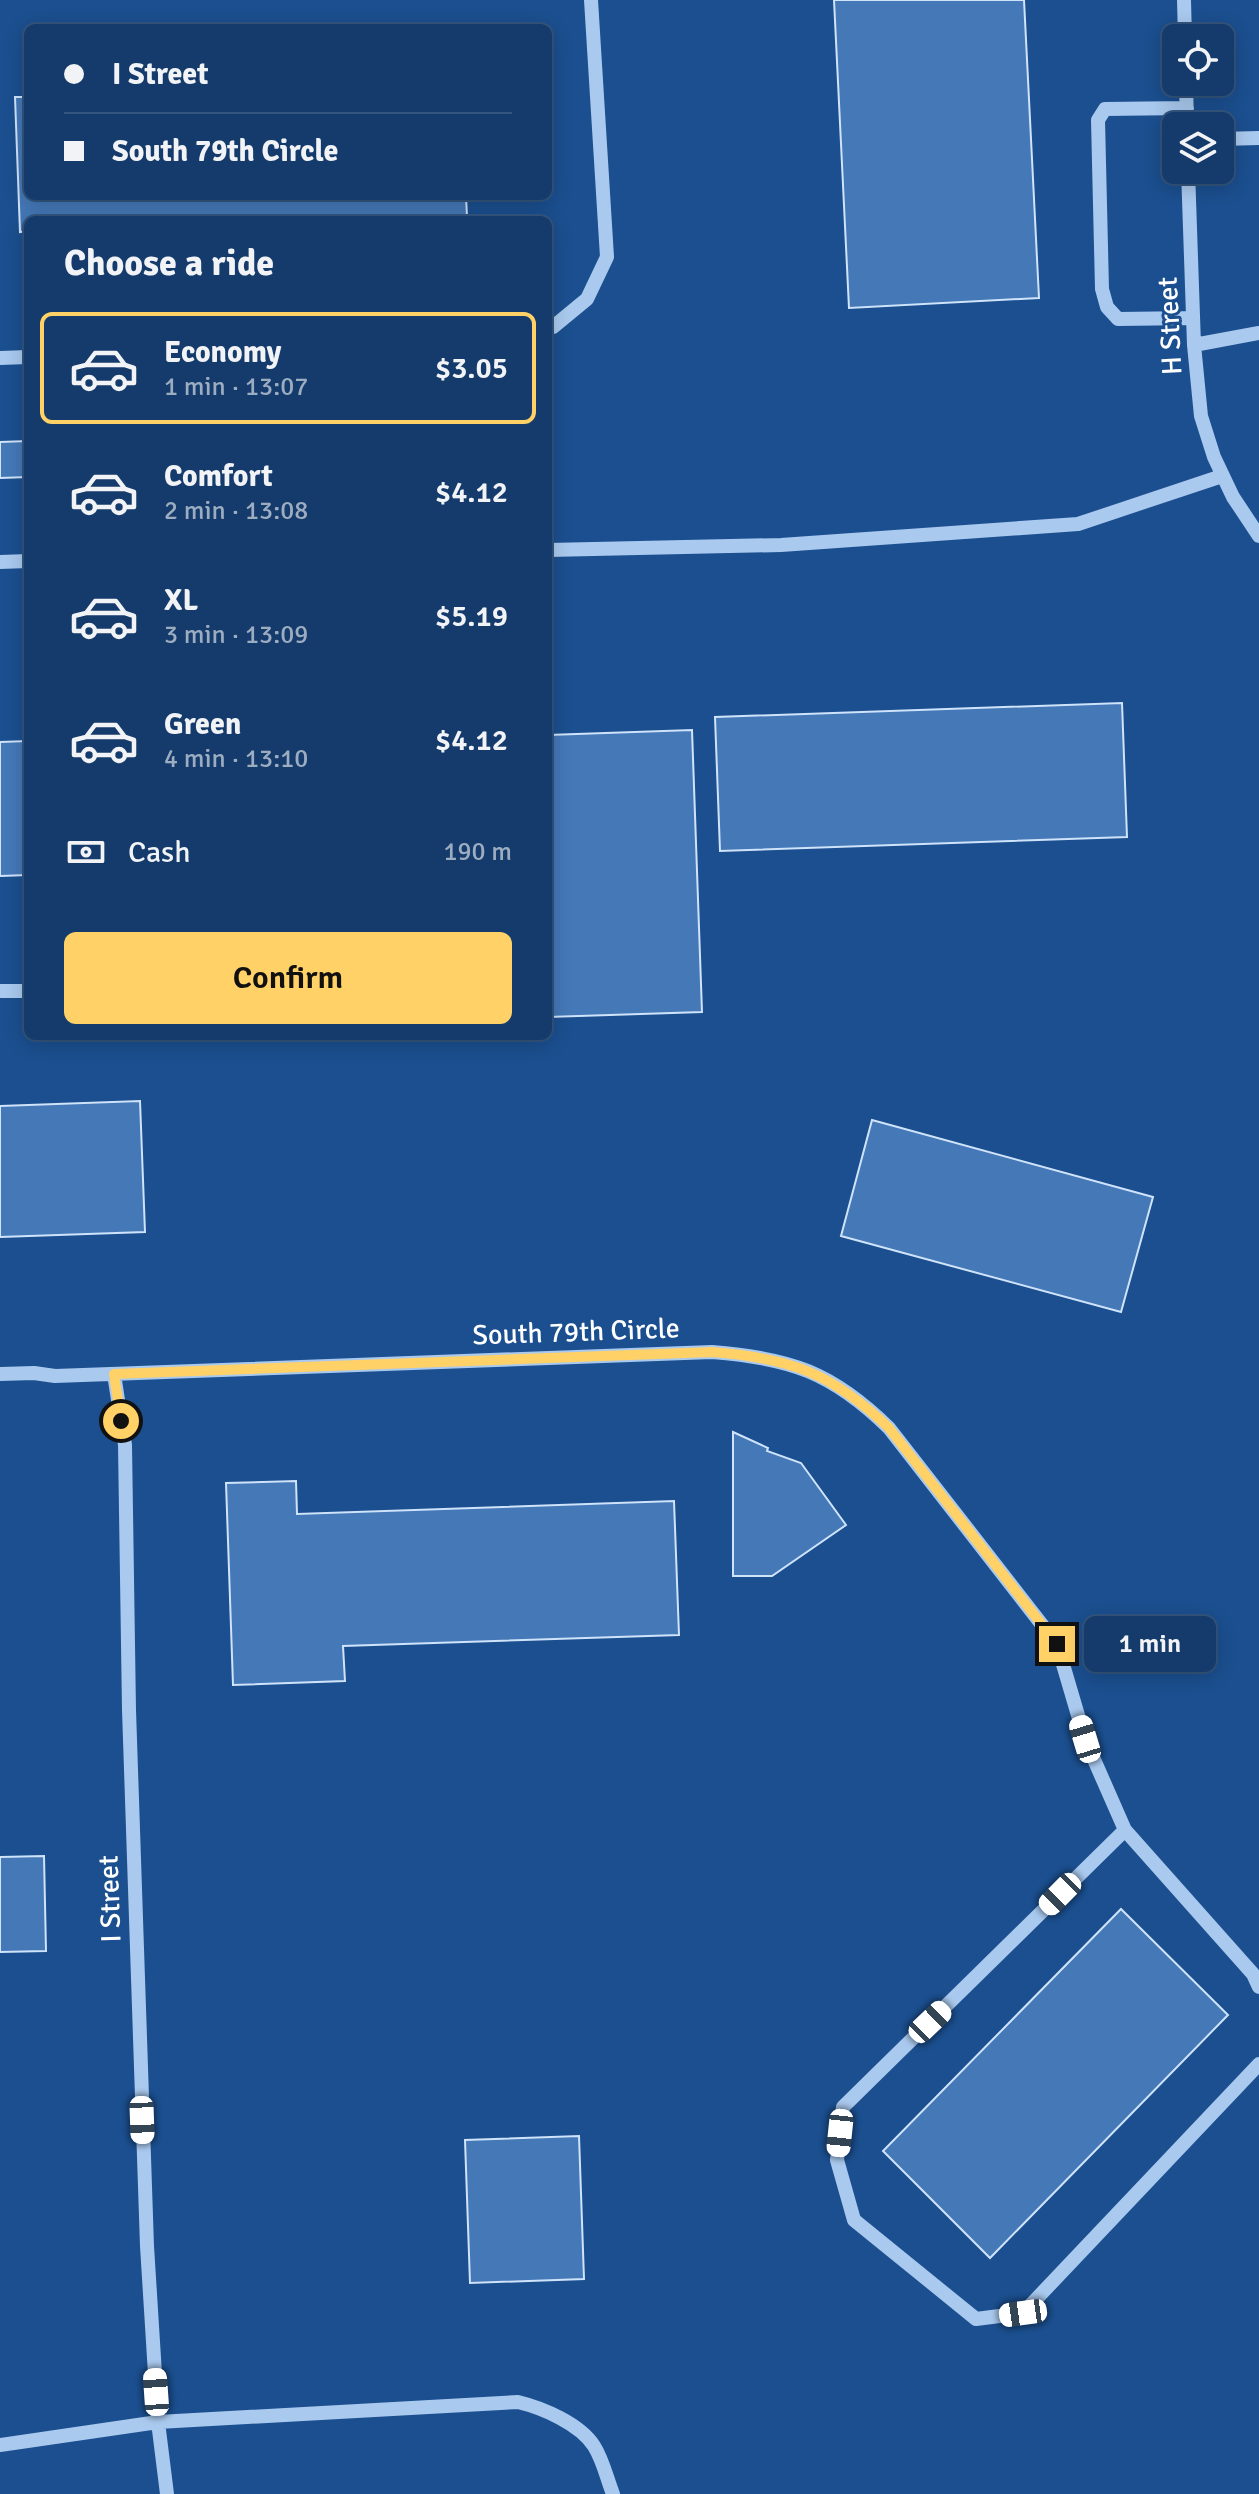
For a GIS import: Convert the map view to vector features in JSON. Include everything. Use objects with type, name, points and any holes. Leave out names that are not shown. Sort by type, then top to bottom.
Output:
[{"type":"street","points":[[552,327],[587,299],[607,257],[591,0]]},
{"type":"street","points":[[1184,0],[1185,24]]},
{"type":"street","points":[[1187,96],[1187,112]]},
{"type":"street","points":[[1187,108],[1105,109],[1098,120],[1102,289],[1107,307],[1118,319],[1193,318]]},
{"type":"street","points":[[1234,139],[1259,138]]},
{"type":"street","name":"H Street","points":[[1188,184],[1194,345],[1201,416],[1222,476],[1259,536]]},
{"type":"street","points":[[1194,345],[1259,333]]},
{"type":"street","points":[[0,358],[24,357]]},
{"type":"street","points":[[552,550],[781,545],[1078,524],[1222,476]]},
{"type":"street","points":[[0,562],[24,561]]},
{"type":"street","points":[[0,991],[24,991]]},
{"type":"street","name":"South 79th Circle","points":[[0,1374],[55,1376],[712,1352],[761,1356],[802,1368],[840,1387],[879,1418],[1057,1644],[1085,1739],[1125,1830]]},
{"type":"street","name":"I Street","points":[[114,1374],[125,1445],[129,1710],[146,2214],[158,2422],[167,2494]]},
{"type":"street","points":[[1259,1987],[1253,1974],[1125,1830],[843,2107],[837,2160],[854,2220],[976,2319],[1023,2313],[1259,2064]]},
{"type":"street","points":[[0,2445],[158,2422],[518,2402],[539,2407],[562,2418],[594,2445],[613,2494]]},
{"type":"building","points":[[834,0],[1024,0],[1039,298],[849,308]]},
{"type":"building","points":[[15,97],[24,97],[24,200],[466,200],[467,216],[24,216],[24,232],[20,232]]},
{"type":"building","points":[[24,441],[24,477],[0,478],[0,442]]},
{"type":"building","points":[[1122,703],[1127,837],[720,851],[715,717]]},
{"type":"building","points":[[692,730],[702,1012],[552,1017],[552,735]]},
{"type":"building","points":[[24,741],[24,875],[0,876],[0,742]]},
{"type":"building","points":[[140,1101],[145,1232],[0,1237],[0,1106]]},
{"type":"building","points":[[872,1120],[1153,1197],[1121,1312],[841,1236]]},
{"type":"building","points":[[733,1432],[768,1448],[767,1451],[801,1463],[846,1525],[772,1576],[733,1576]]},
{"type":"building","points":[[296,1481],[297,1514],[674,1501],[679,1635],[343,1646],[345,1681],[233,1685],[226,1483]]},
{"type":"building","points":[[44,1856],[46,1951],[0,1952],[0,1857]]},
{"type":"building","points":[[1121,1909],[1228,2015],[990,2258],[883,2151]]},
{"type":"building","points":[[579,2136],[584,2279],[470,2283],[465,2140]]},
{"type":"route","points":[[121,1421],[114,1374],[712,1352],[761,1356],[802,1368],[840,1387],[869,1408],[889,1428],[1057,1644]]}]
